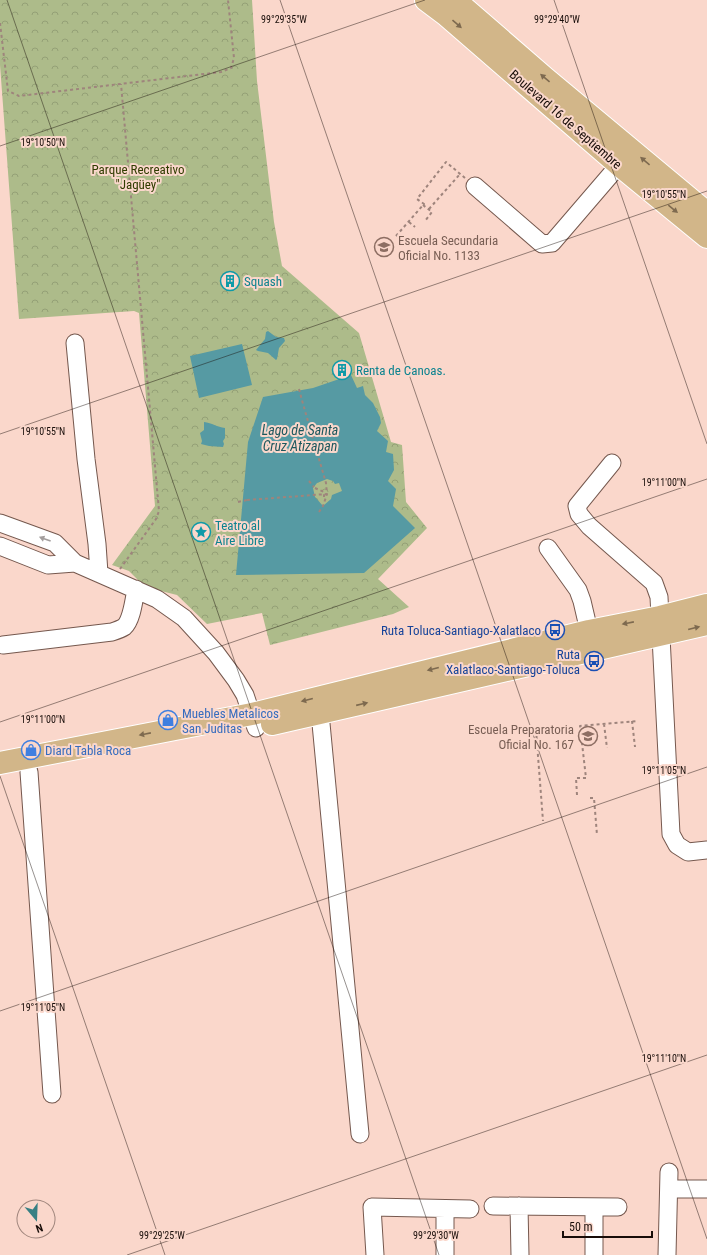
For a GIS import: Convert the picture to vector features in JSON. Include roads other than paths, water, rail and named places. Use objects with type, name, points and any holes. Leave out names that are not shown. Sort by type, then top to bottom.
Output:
[{"type":"main road","name":"Boulevard 16 de Septiembre","points":[[426,0],[446,15],[619,165],[707,237]]},
{"type":"main road","name":"Boulevard 16 de Septiembre","points":[[455,0],[551,83],[707,213]]},
{"type":"main road","points":[[0,763],[254,721],[320,713],[661,626],[707,605]]},
{"type":"main road","points":[[0,778],[254,721],[589,631],[707,624]]},
{"type":"street","points":[[475,186],[542,244],[552,243],[619,165]]},
{"type":"street","points":[[75,343],[86,459],[97,544],[106,576]]},
{"type":"street","points":[[612,463],[577,506],[579,514],[589,526],[654,583],[659,598],[661,626],[671,834],[677,844],[688,852],[707,850]]},
{"type":"street","points":[[0,523],[55,543],[75,563],[157,598],[184,618],[216,653],[236,680],[245,695],[254,721]]},
{"type":"street","points":[[0,546],[48,565],[75,563]]},
{"type":"street","points":[[548,548],[578,590],[589,631]]},
{"type":"street","points":[[3,645],[112,632],[118,630],[124,627],[128,621],[136,589]]},
{"type":"street","points":[[320,713],[360,1134]]},
{"type":"street","points":[[29,772],[52,1094]]},
{"type":"street","points":[[667,1255],[669,1172]]},
{"type":"street","points":[[669,1189],[707,1189]]},
{"type":"street","points":[[493,1206],[618,1207]]},
{"type":"street","points":[[520,1206],[520,1255]]},
{"type":"street","points":[[375,1255],[372,1207],[470,1209]]},
{"type":"street","points":[[594,1207],[594,1255]]},
{"type":"street","points":[[445,1209],[446,1255]]},
{"type":"water","points":[[268,331],[276,337],[284,338],[285,341],[279,348],[276,360],[268,353],[256,350],[265,339],[266,332]]},
{"type":"water","points":[[242,344],[252,385],[199,398],[190,356]]},
{"type":"water","name":"Lago de Santa Cruz Atizapan","points":[[351,375],[357,388],[363,386],[365,395],[373,403],[380,417],[381,423],[377,431],[388,441],[386,452],[393,454],[394,470],[388,481],[396,489],[393,506],[415,528],[364,573],[236,575],[248,442],[263,397],[313,388]],"holes":[[[327,479],[333,481],[335,484],[339,483],[342,491],[332,495],[331,499],[323,506],[315,497],[313,488],[317,483]]]},
{"type":"water","points":[[204,422],[225,428],[223,447],[201,444],[202,441],[200,433],[204,430]]},
{"type":"place","name":"Escuela Secundaria Oficial No. 1133","points":[[384,247]]},
{"type":"place","name":"Squash","points":[[230,281]]},
{"type":"place","name":"Renta de Canoas.","points":[[342,370]]},
{"type":"place","name":"Teatro al Aire Libre","points":[[201,532]]},
{"type":"place","name":"Ruta Toluca-Santiago-Xalatlaco","points":[[555,630]]},
{"type":"place","name":"Ruta Xalatlaco-Santiago-Toluca","points":[[594,661]]},
{"type":"place","name":"Muebles Metalicos San Juditas","points":[[168,720]]},
{"type":"place","name":"Escuela Preparatoria Oficial No. 167","points":[[588,736]]},
{"type":"place","name":"Diard Tabla Roca","points":[[31,750]]},
{"type":"park label","name":"Parque Recreativo \"Jagüey\"","points":[[138,176]]}]
